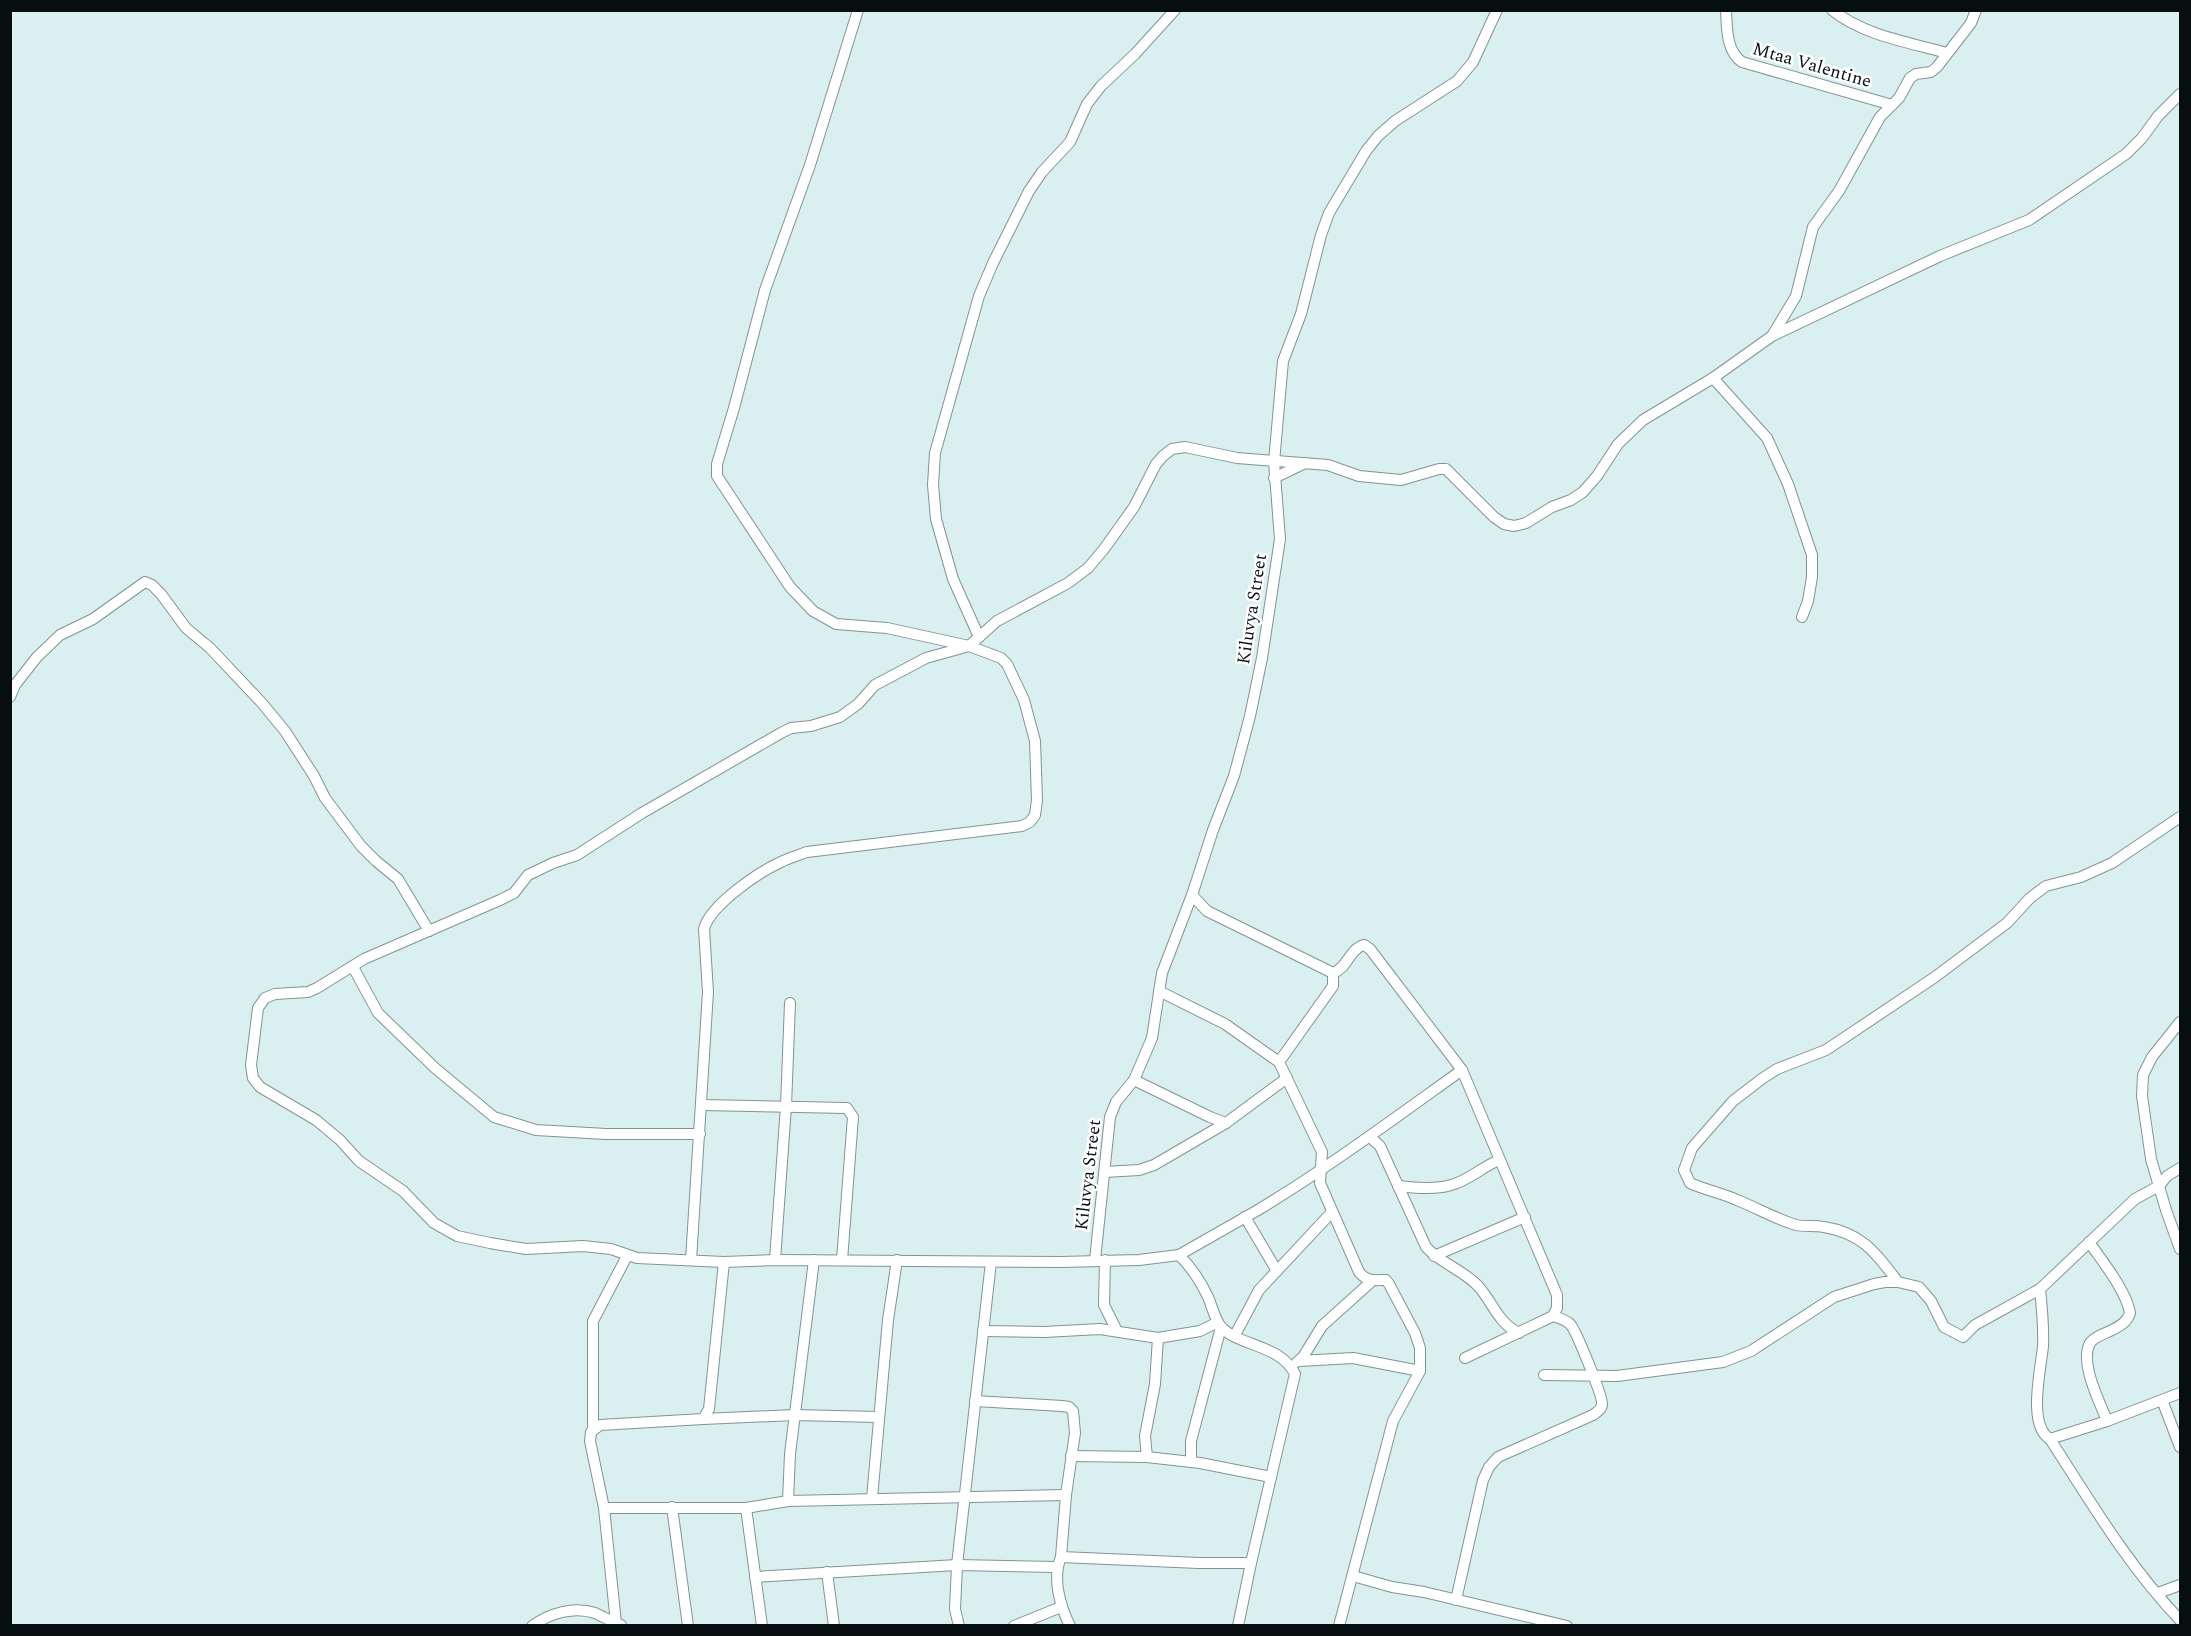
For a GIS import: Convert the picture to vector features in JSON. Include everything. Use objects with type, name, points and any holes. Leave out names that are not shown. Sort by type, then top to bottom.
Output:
[{"type":"street","points":[[691,1260],[708,993],[704,929],[706,922],[730,896],[755,877],[781,862],[807,852],[1022,826],[1030,822],[1035,815],[1037,801],[1035,741],[1024,699],[1007,664],[1001,658],[969,646],[887,628],[836,624],[813,611],[790,587],[717,477],[717,464],[765,290],[810,165],[858,10]]},
{"type":"street","points":[[979,637],[953,579],[936,519],[933,485],[935,453],[976,307],[993,263],[1029,191],[1042,172],[1070,142],[1087,104],[1101,86],[1135,54],[1175,10]]},
{"type":"street","name":"Kiluvya Street","points":[[1117,1331],[1104,1305],[1100,1260],[1110,1117],[1116,1102],[1134,1080],[1152,1038],[1162,973],[1234,776],[1250,716],[1277,568],[1280,539],[1274,462],[1283,361],[1301,314],[1321,235],[1329,213],[1347,179],[1378,135],[1395,121],[1449,87],[1462,75],[1473,62],[1497,10]]},
{"type":"street","name":"Mtaa Valentine","points":[[1726,10],[1730,47],[1735,57],[1742,62],[1892,105]]},
{"type":"street","points":[[1832,10],[1847,22],[1875,34],[1947,53]]},
{"type":"street","points":[[1772,336],[1796,296],[1813,227],[1839,191],[1880,117],[1899,98],[1910,78],[1916,74],[1931,72],[1971,23],[1976,10]]},
{"type":"street","points":[[1462,1070],[1323,1168],[1179,1255],[1139,1260],[724,1262],[648,1259],[627,1256],[610,1249],[583,1246],[526,1249],[457,1236],[434,1223],[403,1191],[359,1161],[340,1140],[316,1120],[260,1087],[253,1078],[251,1065],[258,1008],[265,998],[274,994],[308,992],[364,959],[500,900],[514,892],[528,875],[577,855],[642,813],[781,733],[790,728],[811,726],[840,717],[858,704],[875,685],[892,675],[926,658],[969,646],[997,621],[1068,583],[1088,568],[1104,549],[1134,507],[1156,464],[1172,449],[1185,447],[1237,458],[1328,465],[1359,476],[1401,480],[1446,469],[1494,517],[1504,524],[1514,526],[1526,523],[1583,492],[1597,476],[1618,444],[1643,420],[1713,378],[1772,336],[1940,256],[2029,220],[2126,154],[2142,138],[2158,116],[2181,94]]},
{"type":"street","points":[[1713,378],[1767,438],[1788,484],[1812,555],[1812,577],[1808,601],[1802,617]]},
{"type":"street","points":[[1274,478],[1305,463]]},
{"type":"street","points":[[10,697],[15,685],[37,657],[60,635],[93,619],[145,582],[152,585],[186,628],[210,648],[285,731],[314,776],[325,798],[361,846],[398,879],[429,931]]},
{"type":"street","points":[[1898,1282],[1876,1253],[1856,1237],[1822,1226],[1798,1225],[1690,1183],[1684,1170],[1692,1148],[1733,1101],[1763,1078],[1777,1069],[1808,1059],[1826,1050],[1935,977],[2007,923],[2037,892],[2046,886],[2081,877],[2112,863],[2181,817]]},
{"type":"street","points":[[1192,894],[1207,911],[1333,973]]},
{"type":"street","points":[[1333,973],[1344,967],[1358,947],[1364,945],[1462,1070],[1557,1295],[1557,1308],[1553,1316],[1466,1358]]},
{"type":"street","points":[[353,967],[378,1013],[435,1068],[494,1117],[536,1130],[606,1134],[700,1134]]},
{"type":"street","points":[[1279,1062],[1333,986],[1333,973]]},
{"type":"street","points":[[1159,991],[1224,1024],[1279,1062],[1322,1152],[1323,1168],[1320,1184],[1359,1272],[1372,1281],[1386,1280],[1396,1295],[1420,1348],[1420,1371],[1393,1421],[1339,1626]]},
{"type":"street","points":[[775,1260],[786,1106],[790,1003]]},
{"type":"street","points":[[2178,1027],[2152,1057],[2143,1075],[2142,1096],[2151,1159],[2181,1249]]},
{"type":"street","points":[[1105,1172],[1139,1170],[1154,1165],[1226,1123],[1287,1078]]},
{"type":"street","points":[[1134,1080],[1226,1123]]},
{"type":"street","points":[[702,1105],[847,1108],[853,1117],[842,1260]]},
{"type":"street","points":[[1370,1137],[1380,1146],[1426,1247],[1434,1256],[1467,1275],[1479,1287],[1499,1318],[1519,1333]]},
{"type":"street","points":[[1398,1186],[1412,1188],[1451,1185],[1499,1160]]},
{"type":"street","points":[[1544,1375],[1634,1374],[1730,1360],[1751,1351],[1833,1297],[1874,1284],[1898,1282],[1918,1287],[1931,1301],[1944,1327],[1963,1337],[1975,1325],[2040,1289],[2135,1199],[2159,1186],[2167,1176],[2181,1168]]},
{"type":"street","points":[[1235,1335],[1259,1290],[1332,1212]]},
{"type":"street","points":[[1245,1217],[1277,1271]]},
{"type":"street","points":[[1434,1256],[1525,1217]]},
{"type":"street","points":[[2089,1242],[2129,1305],[2130,1313],[2124,1323],[2090,1342],[2087,1351],[2087,1365],[2092,1383],[2108,1421]]},
{"type":"street","points":[[1179,1255],[1188,1264],[1206,1294],[1220,1324],[1235,1335],[1295,1363],[1353,1358],[1420,1371]]},
{"type":"street","points":[[619,1624],[604,1508],[590,1441],[593,1428],[593,1321],[627,1256]]},
{"type":"street","points":[[788,1501],[795,1415],[814,1260]]},
{"type":"street","points":[[872,1498],[888,1320],[897,1260]]},
{"type":"street","points":[[703,1419],[709,1409],[724,1262]]},
{"type":"street","points":[[959,1626],[955,1609],[957,1565],[991,1262]]},
{"type":"street","points":[[1238,1626],[1294,1380],[1295,1363],[1322,1326],[1372,1281]]},
{"type":"street","points":[[2040,1289],[2043,1344],[2037,1400],[2040,1431],[2050,1439],[2091,1503],[2181,1620]]},
{"type":"street","points":[[1456,1600],[1483,1480],[1489,1467],[1498,1457],[1593,1415],[1603,1403],[1593,1374],[1570,1324],[1553,1316]]},
{"type":"street","points":[[983,1331],[1044,1332],[1100,1329],[1158,1338],[1200,1331],[1220,1324]]},
{"type":"street","points":[[1191,1462],[1191,1441],[1220,1324]]},
{"type":"street","points":[[1147,1457],[1145,1436],[1155,1384],[1158,1338]]},
{"type":"street","points":[[2050,1439],[2108,1421],[2181,1393]]},
{"type":"street","points":[[2162,1400],[2181,1447]]},
{"type":"street","points":[[975,1401],[1069,1407],[1073,1411],[1074,1425],[1059,1562],[1060,1607],[1070,1626]]},
{"type":"street","points":[[593,1428],[600,1425],[795,1415],[878,1417]]},
{"type":"street","points":[[1071,1456],[1147,1457],[1191,1462],[1271,1477]]},
{"type":"street","points":[[604,1508],[746,1508],[788,1501],[1066,1495]]},
{"type":"street","points":[[672,1507],[688,1626]]},
{"type":"street","points":[[746,1508],[762,1626]]},
{"type":"street","points":[[755,1577],[957,1565],[1059,1562],[1251,1563]]},
{"type":"street","points":[[827,1572],[834,1626]]},
{"type":"street","points":[[1353,1576],[1392,1587],[1567,1626]]},
{"type":"street","points":[[2158,1593],[2181,1585]]},
{"type":"street","points":[[1014,1626],[1060,1607]]},
{"type":"street","points":[[532,1626],[554,1614],[571,1610],[594,1612],[619,1624]]}]
